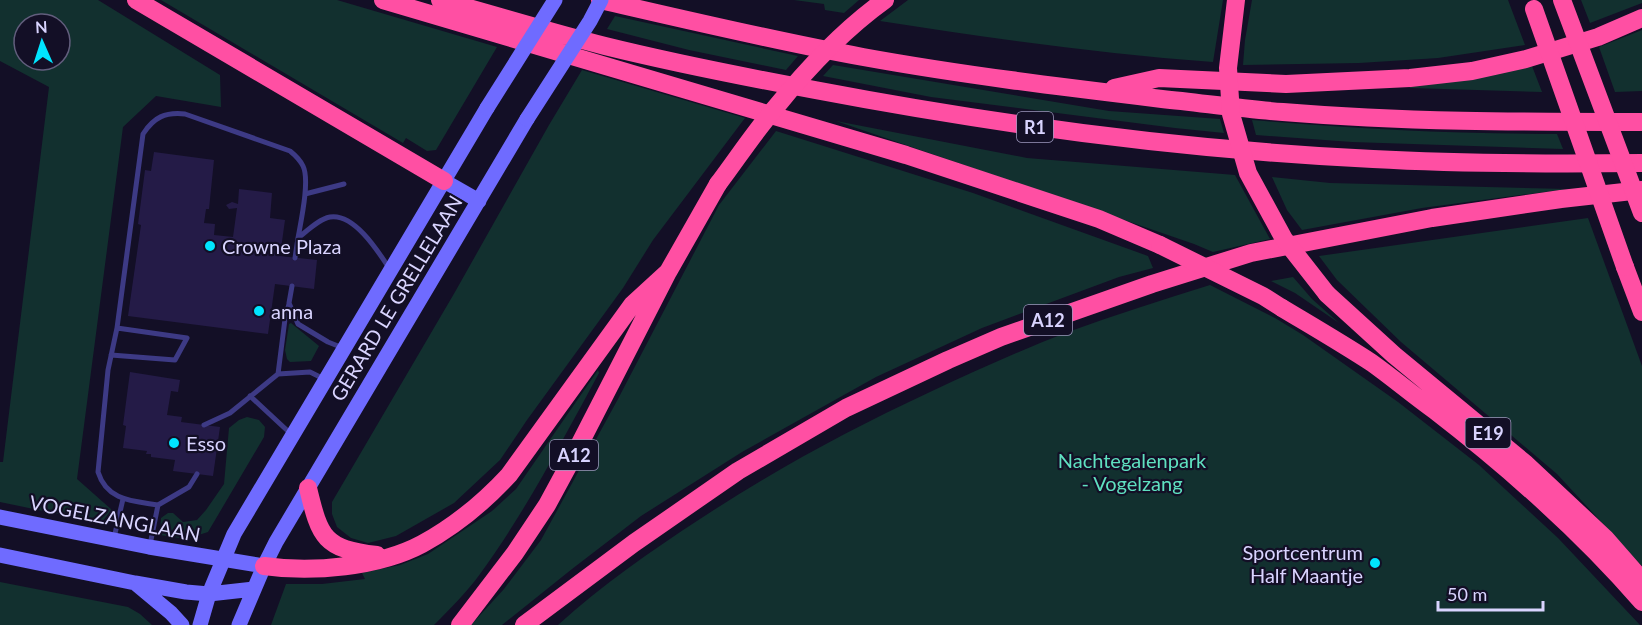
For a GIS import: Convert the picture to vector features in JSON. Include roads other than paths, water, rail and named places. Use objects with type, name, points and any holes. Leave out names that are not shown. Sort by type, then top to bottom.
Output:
[{"type":"highway","points":[[136,0],[444,181]]},
{"type":"highway","points":[[383,0],[906,155],[1099,219],[1160,245],[1263,296],[1373,364],[1527,486],[1576,532],[1642,602]]},
{"type":"highway","name":"R1","points":[[440,0],[606,46],[731,74],[899,106],[1057,130],[1212,148],[1373,159],[1536,165],[1642,163]]},
{"type":"highway","name":"R1","points":[[601,0],[737,32],[862,57],[1024,83],[1283,112],[1507,122],[1642,122]]},
{"type":"highway","name":"A12","points":[[460,625],[515,553],[546,505],[668,272],[718,184],[775,108],[811,67],[869,11],[885,0]]},
{"type":"highway","name":"E19","points":[[1236,0],[1228,68],[1231,114],[1248,173],[1284,239],[1327,294],[1394,355],[1526,464],[1605,538],[1642,580]]},
{"type":"highway","points":[[1563,0],[1642,213]]},
{"type":"highway","points":[[1533,4],[1642,312]]},
{"type":"highway","points":[[1097,91],[1160,78],[1286,84],[1410,78],[1472,71],[1526,59],[1598,37],[1642,18]]},
{"type":"highway","name":"A12","points":[[524,625],[634,543],[738,471],[846,408],[1001,337],[1152,284],[1251,253],[1432,218],[1642,190]]},
{"type":"highway","points":[[264,566],[292,570],[318,570],[347,566],[391,556],[421,545],[449,528],[492,493],[524,456],[632,305],[668,272]]},
{"type":"highway","points":[[308,488],[318,524],[323,534],[331,542],[344,549],[391,556]]},
{"type":"street","name":"GERARD LE GRELLELAAN","points":[[200,625],[209,594],[234,534],[487,108],[555,0]]},
{"type":"street","name":"GERARD LE GRELLELAAN","points":[[239,625],[264,566],[308,488],[527,119],[601,0]]},
{"type":"street","points":[[444,181],[478,201]]},
{"type":"street","name":"VOGELZANGLAAN","points":[[0,517],[149,547],[264,566]]},
{"type":"street","points":[[0,555],[186,592],[209,594],[254,589]]},
{"type":"street","points":[[135,583],[182,625]]},
{"type":"lane","points":[[197,474],[189,487],[158,505],[123,499],[101,483],[98,472],[108,370],[117,328],[143,134],[155,120],[165,115],[185,114],[290,151],[303,165],[306,173],[295,258]]},
{"type":"lane","points":[[305,194],[344,184]]},
{"type":"lane","points":[[298,238],[330,217],[346,219],[368,238],[391,270]]},
{"type":"lane","points":[[278,374],[292,286]]},
{"type":"lane","points":[[289,303],[298,324],[328,342],[344,348]]},
{"type":"lane","points":[[111,355],[175,360],[187,338],[117,328]]},
{"type":"lane","points":[[204,425],[230,413],[278,374],[310,372],[326,380]]},
{"type":"lane","points":[[250,396],[292,435]]},
{"type":"lane","points":[[114,540],[123,499]]},
{"type":"lane","points":[[149,547],[158,505]]},
{"type":"place","name":"Crowne Plaza","points":[[210,246]]},
{"type":"place","name":"anna","points":[[259,311]]},
{"type":"place","name":"Esso","points":[[174,443]]},
{"type":"place","name":"Sportcentrum Half Maantje","points":[[1375,563]]},
{"type":"park label","name":"Nachtegalenpark - Vogelzang","points":[[1132,472]]}]
